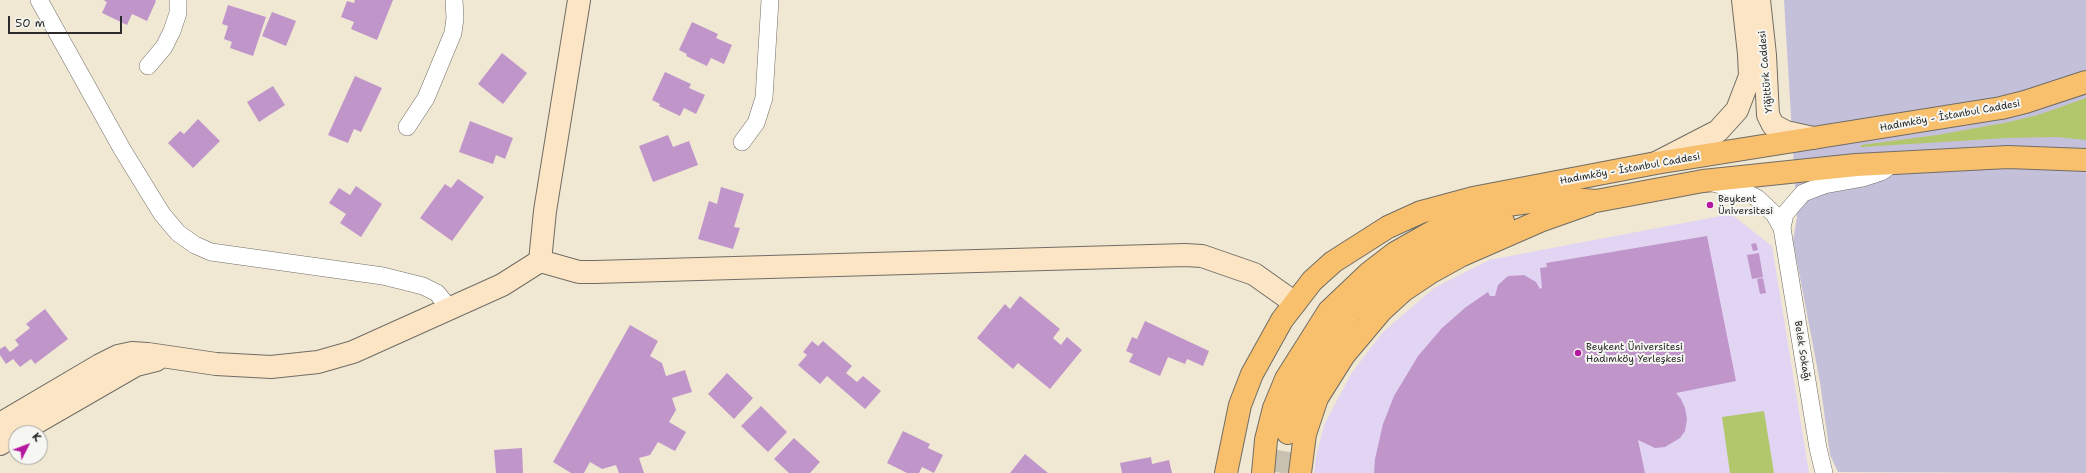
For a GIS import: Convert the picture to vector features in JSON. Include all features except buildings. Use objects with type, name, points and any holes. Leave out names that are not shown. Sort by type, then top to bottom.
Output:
[{"type":"main road","name":"Hadımköy - İstanbul Caddesi","points":[[1267,406],[1288,351],[1314,312],[1341,281],[1378,252],[1417,228],[1446,206],[1473,198],[1656,163],[2001,108],[2085,83]]},
{"type":"main road","name":"Hadımköy - İstanbul Caddesi","points":[[1267,406],[1329,311],[1370,273],[1395,254],[1441,227],[1472,214],[1500,206],[1544,200],[1596,201],[1703,181],[1894,162],[2008,157],[2080,158]]},
{"type":"main road","points":[[1288,433],[1303,390],[1314,367],[1333,336],[1351,312],[1398,272],[1429,252],[1455,239],[1532,211],[1596,201]]},
{"type":"main road","points":[[1300,473],[1305,434],[1317,398],[1344,355],[1381,311],[1404,290],[1431,272],[1460,256],[1540,221],[1596,201]]},
{"type":"main road","points":[[1227,472],[1240,405],[1252,374],[1282,320],[1312,281],[1333,262],[1388,227],[1420,212],[1446,206]]},
{"type":"main road","points":[[1252,473],[1255,428],[1267,406]]},
{"type":"main road","points":[[1263,473],[1267,406]]},
{"type":"street","points":[[39,0],[122,149],[162,214],[178,233],[195,245],[211,252],[383,276],[423,286],[436,293],[450,309]]},
{"type":"street","points":[[148,66],[164,47],[172,31],[178,13],[178,0]]},
{"type":"street","points":[[407,127],[426,98],[453,33],[456,18],[454,0]]},
{"type":"street","points":[[540,261],[545,211],[579,0]]},
{"type":"street","points":[[742,142],[756,123],[764,98],[770,0]]},
{"type":"street","name":"Yiğittürk Caddesi","points":[[1656,163],[1718,131],[1737,110],[1750,76],[1743,0]]},
{"type":"street","name":"Yiğittürk Caddesi","points":[[1759,0],[1766,55],[1768,115],[1773,125],[1786,132],[1813,138]]},
{"type":"street","points":[[1742,100],[1747,109],[1753,111],[1759,112],[1768,105]]},
{"type":"street","name":"Belek Sokağı","points":[[1782,228],[1785,214],[1803,193],[1824,184],[1863,178],[1881,172],[1894,162]]},
{"type":"street","name":"Belek Sokağı","points":[[1703,181],[1741,190],[1757,198],[1774,214],[1782,228],[1818,448],[1824,473]]},
{"type":"street","points":[[0,424],[118,356],[132,353],[142,353],[216,364],[271,367],[318,362],[353,352],[502,286],[540,261],[579,272],[595,272],[1185,255],[1202,256],[1254,274],[1295,303]]},
{"type":"street","points":[[33,425],[136,365],[169,358]]},
{"type":"shaded area","points":[[1784,0],[2086,0],[2086,473],[1838,472],[1830,455],[1820,382],[1793,241],[1797,217]]},
{"type":"shaded area","name":"Beykent Üniversitesi Hadımköy Yerleşkesi","points":[[1731,214],[1772,246],[1809,473],[1314,473],[1316,457],[1324,425],[1351,374],[1383,332],[1434,288],[1489,260]]},
{"type":"green space","points":[[2086,98],[2086,140],[2057,137],[2007,138],[1861,147],[1861,145],[1937,135],[2004,123],[2038,115]]},
{"type":"green space","points":[[1764,411],[1774,473],[1730,473],[1722,417]]},
{"type":"tunnel","points":[[1282,473],[1288,433]]},
{"type":"place","name":"Beykent Üniversitesi","points":[[1710,205]]},
{"type":"place","name":"Beykent Üniversitesi Hadımköy Yerleşkesi","points":[[1578,353]]}]
